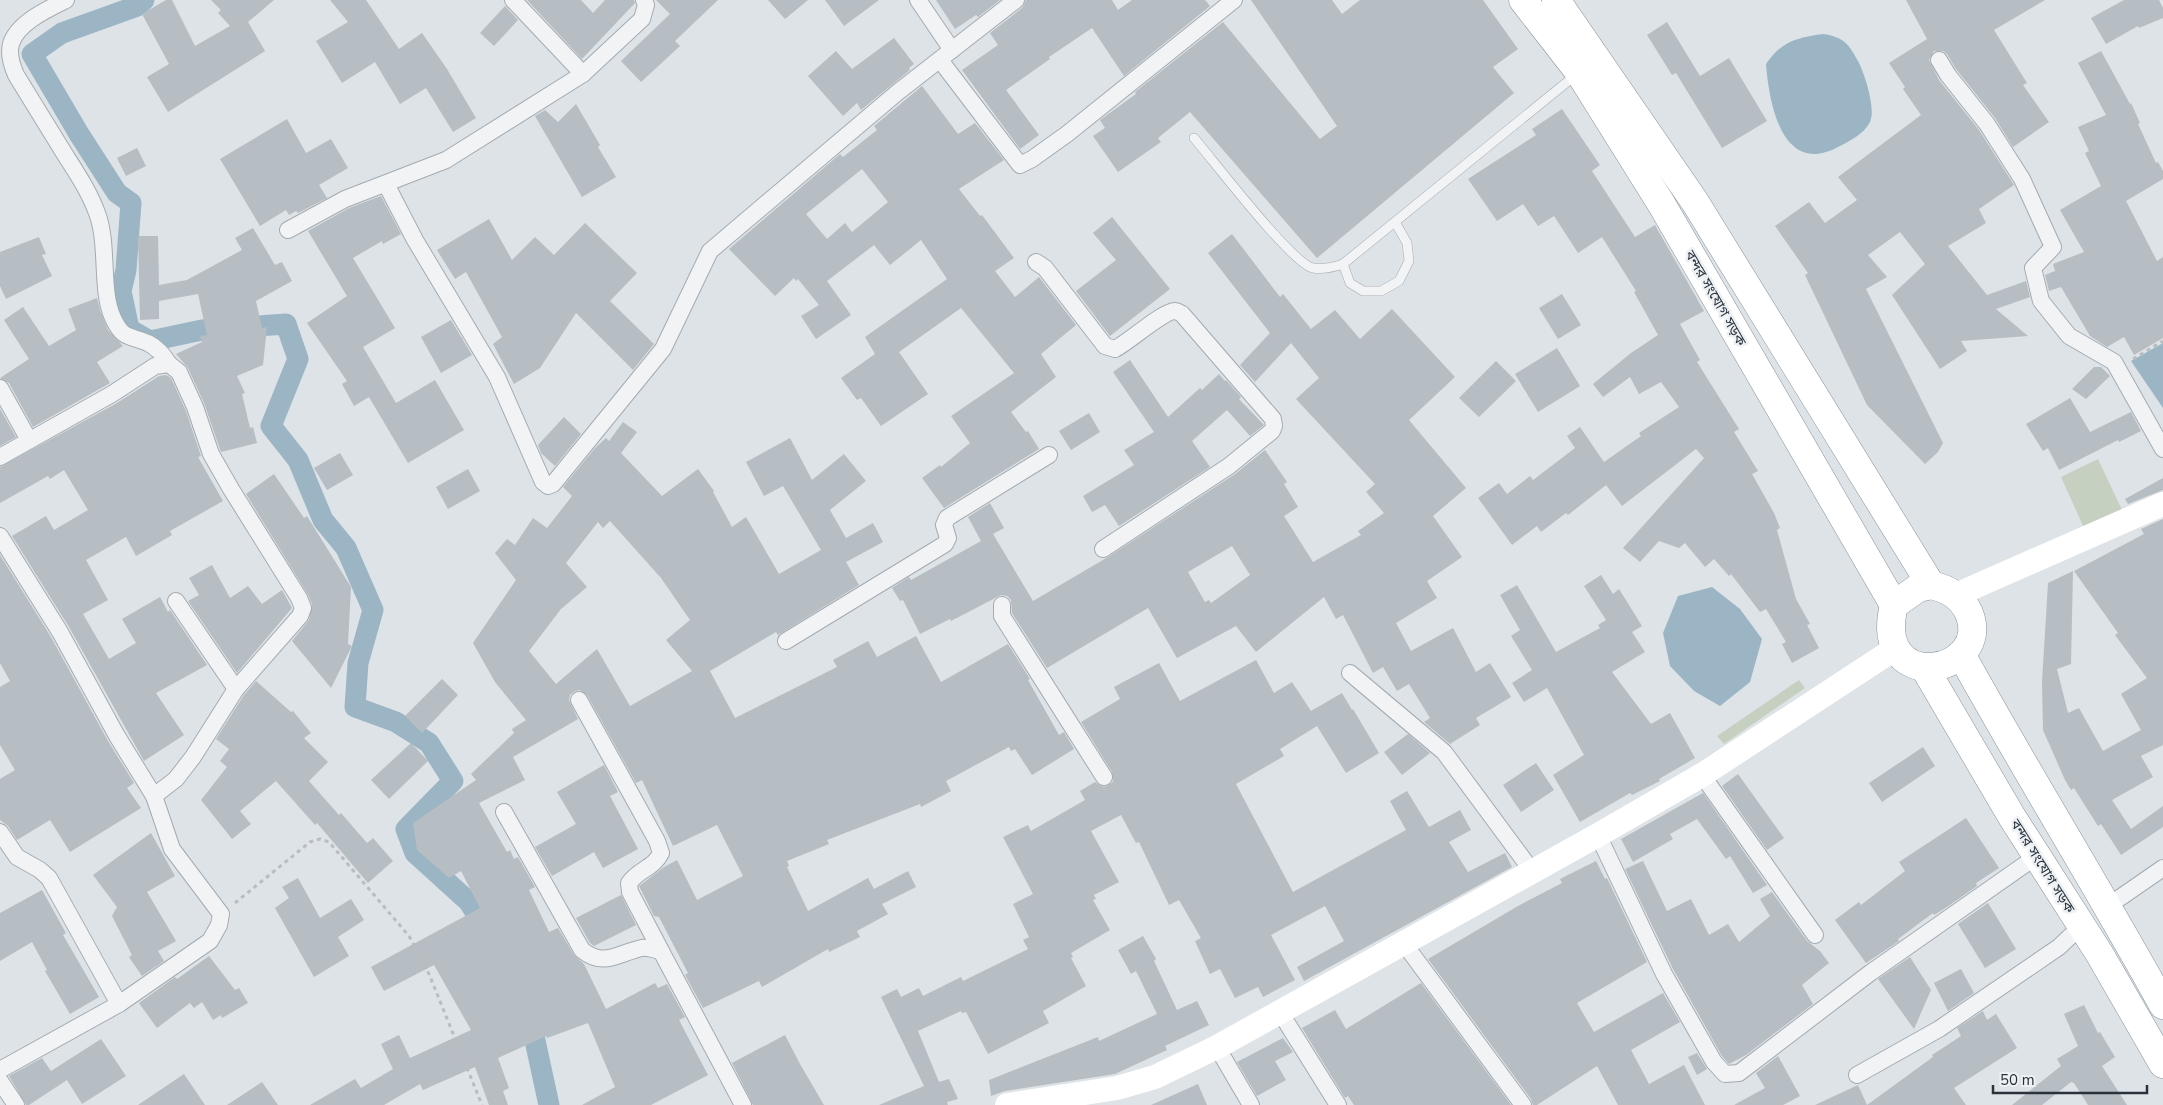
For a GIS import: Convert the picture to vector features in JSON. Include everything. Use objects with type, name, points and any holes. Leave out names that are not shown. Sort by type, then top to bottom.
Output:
[{"type":"highway","name":"বন্দর সংযোগ সড়ক","points":[[1523,0],[1579,72],[1662,205],[1894,604]]},
{"type":"highway","points":[[1556,0],[1695,202],[1930,585]]},
{"type":"highway","points":[[1930,585],[1944,588],[1956,595],[1965,604],[1972,630],[1968,643],[1961,654],[1950,663],[1937,667],[1924,667],[1911,663],[1896,648],[1890,630],[1894,604],[1918,588],[1930,585]]},
{"type":"highway","points":[[1961,654],[2010,742],[2161,994]]},
{"type":"highway","name":"বন্দর সংযোগ সড়ক","points":[[1924,667],[2037,856],[2099,953],[2163,1064]]},
{"type":"street","points":[[66,0],[46,10],[22,27],[11,44],[10,59],[16,76],[84,184],[98,214],[104,241],[111,316],[120,331],[130,339],[147,343],[161,352],[169,364],[179,372],[195,407],[211,454],[303,608],[300,616],[236,689],[193,757],[176,779],[154,796]]},
{"type":"street","points":[[513,0],[583,74]]},
{"type":"street","points":[[288,230],[345,199],[446,160],[583,74],[642,19],[646,5],[644,0]]},
{"type":"street","points":[[918,0],[946,55],[1020,165],[1032,159],[1066,134],[1234,0]]},
{"type":"street","points":[[386,184],[415,240],[497,377],[543,482],[548,486],[553,484],[663,349],[710,251],[946,55],[1016,0]]},
{"type":"street","points":[[1939,60],[1948,75],[1987,124],[2022,179],[2053,247],[2033,268],[2041,301],[2069,336],[2114,362],[2163,449]]},
{"type":"street","points":[[1036,262],[1045,268],[1105,346],[1115,349],[1124,345],[1165,314],[1174,311],[1182,314],[1273,419],[1274,426],[1272,431],[1229,466],[1103,549]]},
{"type":"street","points":[[0,457],[112,394],[155,366],[169,364]]},
{"type":"street","points":[[0,388],[29,440]]},
{"type":"street","points":[[786,641],[945,544],[948,538],[944,525],[947,518],[1048,455]]},
{"type":"street","points":[[1956,595],[2163,504]]},
{"type":"street","points":[[0,536],[60,632],[117,736],[154,796],[172,849],[220,914],[220,925],[210,942],[119,1004],[0,1070]]},
{"type":"street","points":[[176,601],[236,689]]},
{"type":"street","points":[[1002,605],[1002,616],[1104,777]]},
{"type":"street","points":[[1006,1105],[1118,1088],[1155,1076],[1217,1047],[1403,942],[1598,836],[1702,775],[1896,648]]},
{"type":"street","points":[[1350,673],[1444,752],[1532,871]]},
{"type":"street","points":[[579,700],[658,840],[661,853],[656,863],[636,874],[629,883],[630,892],[743,1105]]},
{"type":"street","points":[[1702,775],[1815,936]]},
{"type":"street","points":[[504,812],[582,950],[592,958],[606,959],[644,948],[661,951]]},
{"type":"street","points":[[0,832],[17,857],[40,870],[49,878],[119,1004]]},
{"type":"street","points":[[1598,836],[1664,974],[1714,1062],[1725,1074],[1739,1073],[1870,973],[2037,856]]},
{"type":"street","points":[[2108,906],[2163,868]]},
{"type":"street","points":[[1857,1075],[1939,1029],[2058,947],[2081,926]]},
{"type":"street","points":[[1403,942],[1497,1073],[1523,1105]]},
{"type":"street","points":[[1280,1012],[1338,1105]]},
{"type":"street","points":[[1217,1047],[1251,1105]]},
{"type":"street","points":[[0,1081],[16,1105]]},
{"type":"lane","points":[[1194,138],[1299,260],[1312,268],[1330,268],[1343,264],[1579,72]]},
{"type":"lane","points":[[1343,264],[1350,283],[1363,291],[1381,291],[1399,281],[1409,261],[1407,243],[1395,222]]},
{"type":"path","points":[[2118,369],[2163,341]]},
{"type":"path","points":[[220,914],[310,842],[320,839],[330,842],[409,936],[429,974],[482,1105]]},
{"type":"green space","points":[[2098,459],[2122,510],[2084,528],[2061,477]]},
{"type":"green space","points":[[1799,680],[1805,688],[1724,744],[1717,736]]},
{"type":"water","points":[[1823,34],[1841,39],[1849,46],[1867,84],[1872,109],[1870,122],[1856,137],[1838,147],[1819,154],[1804,152],[1791,144],[1782,131],[1775,115],[1766,64],[1784,45],[1797,39]]},
{"type":"water","points":[[2163,343],[2163,408],[2131,361]]},
{"type":"water","points":[[1712,587],[1740,609],[1762,639],[1750,682],[1720,706],[1694,691],[1670,666],[1663,633],[1678,596]]},
{"type":"building","points":[[166,0],[172,0],[195,46],[230,26],[218,13],[221,10],[211,0],[274,0],[248,22],[265,51],[168,112],[147,77],[169,64],[142,14]]},
{"type":"building","points":[[330,0],[366,0],[399,49],[422,33],[447,69],[476,118],[453,132],[426,88],[400,104],[375,62],[342,83],[316,41],[348,22]]},
{"type":"building","points":[[527,0],[581,0],[593,13],[605,0],[634,0],[635,3],[582,59]]},
{"type":"building","points":[[656,0],[718,0],[675,41],[680,46],[641,82],[621,61],[670,14]]},
{"type":"building","points":[[768,0],[808,0],[785,19]]},
{"type":"building","points":[[825,0],[879,0],[844,26]]},
{"type":"building","points":[[936,0],[1000,0],[978,17],[976,15],[955,29]]},
{"type":"building","points":[[1026,0],[1112,0],[1118,10],[1132,0],[1205,0],[1210,6],[1124,76],[1092,28],[1049,57],[1050,59],[1006,90],[1039,135],[1020,149],[962,70],[998,45],[990,33],[1022,8]]},
{"type":"building","points":[[1251,0],[1332,0],[1342,14],[1360,0],[1483,0],[1518,49],[1493,67],[1514,93],[1317,258],[1190,112],[1158,138],[1161,142],[1118,172],[1093,136],[1105,128],[1100,120],[1136,94],[1135,92],[1223,22],[1320,139],[1337,126]]},
{"type":"building","points":[[1906,0],[2045,0],[1994,30],[2027,83],[2023,85],[2049,122],[2013,147],[1995,118],[1956,69],[1947,54],[1943,51],[1934,51],[1929,60],[1939,80],[1979,130],[2014,185],[1979,209],[1986,223],[1948,246],[1987,295],[2026,281],[2030,297],[1996,309],[2028,336],[1961,341],[1967,351],[1940,369],[1892,295],[1925,264],[1900,232],[1868,255],[1887,277],[1866,289],[1943,443],[1938,452],[1925,464],[1867,405],[1805,275],[1808,273],[1775,226],[1809,202],[1825,223],[1857,200],[1838,177],[1921,115],[1903,89],[1905,87],[1889,63],[1927,39]]},
{"type":"building","points":[[2124,0],[2159,0],[2163,8],[2163,18],[2139,28],[2138,26],[2106,44],[2091,18]]},
{"type":"building","points":[[505,6],[518,20],[494,46],[480,33]]},
{"type":"building","points":[[1667,22],[1700,76],[1729,58],[1767,121],[1722,148],[1676,73],[1672,75],[1647,35]]},
{"type":"building","points":[[894,38],[914,64],[909,68],[910,70],[861,110],[857,103],[843,116],[808,76],[836,51],[852,69]]},
{"type":"building","points":[[2101,51],[2131,103],[2140,123],[2138,124],[2156,163],[2158,162],[2163,171],[2163,179],[2126,201],[2157,261],[2163,257],[2163,338],[2134,355],[2124,337],[2107,347],[2090,336],[2061,287],[2049,291],[2045,275],[2055,271],[2053,264],[2084,252],[2060,210],[2101,186],[2085,153],[2089,151],[2078,127],[2106,115],[2078,63]]},
{"type":"building","points":[[922,86],[958,134],[975,123],[1004,160],[959,189],[980,216],[982,215],[1014,258],[995,271],[1015,297],[1039,277],[1076,325],[1041,354],[1056,377],[1011,412],[1026,432],[1028,431],[1039,449],[944,508],[922,478],[940,465],[941,467],[970,443],[951,416],[1014,373],[961,308],[899,352],[928,394],[881,426],[861,398],[857,400],[841,378],[875,354],[865,337],[947,279],[921,240],[890,265],[874,245],[827,281],[851,315],[816,339],[801,316],[819,305],[798,279],[796,281],[794,278],[775,296],[729,249],[840,154],[843,157],[877,130],[874,126]],"holes":[[[862,169],[888,202],[852,232],[845,223],[827,239],[806,214]]]},
{"type":"building","points":[[576,104],[616,177],[582,197],[535,116],[545,110],[558,122]]},
{"type":"building","points":[[1562,109],[1600,165],[1592,171],[1635,237],[1655,225],[1704,311],[1680,324],[1700,360],[1697,362],[1739,429],[1734,432],[1758,471],[1752,474],[1774,513],[1780,528],[1777,530],[1796,599],[1810,624],[1807,625],[1819,648],[1792,663],[1782,644],[1786,642],[1766,609],[1760,612],[1731,574],[1729,576],[1714,559],[1705,567],[1685,543],[1679,548],[1659,541],[1640,562],[1623,548],[1704,458],[1696,449],[1622,506],[1606,485],[1568,515],[1566,513],[1541,532],[1537,526],[1512,545],[1478,498],[1499,483],[1507,494],[1530,476],[1533,480],[1575,448],[1567,436],[1580,427],[1604,462],[1641,436],[1639,433],[1679,407],[1661,382],[1639,394],[1630,377],[1603,397],[1593,384],[1631,353],[1658,335],[1634,292],[1636,291],[1602,237],[1578,253],[1554,216],[1538,226],[1523,204],[1497,221],[1468,179],[1536,135],[1532,129]]},
{"type":"building","points":[[287,119],[306,153],[331,139],[348,168],[319,185],[327,198],[298,213],[296,211],[289,215],[286,210],[260,226],[220,159]]},
{"type":"building","points":[[137,148],[146,166],[126,176],[117,158]]},
{"type":"building","points":[[381,196],[401,234],[383,244],[382,241],[353,258],[395,328],[363,347],[396,403],[435,380],[464,430],[408,463],[369,397],[354,406],[342,384],[347,381],[307,323],[347,296],[308,231],[349,208]]},
{"type":"building","points":[[1112,217],[1170,289],[1110,336],[1076,291],[1116,260],[1093,233]]},
{"type":"building","points":[[489,219],[512,260],[535,237],[554,255],[585,223],[637,273],[610,301],[654,344],[633,370],[576,313],[540,368],[514,384],[493,344],[502,337],[466,272],[455,279],[437,250]]},
{"type":"building","points":[[253,228],[275,265],[282,262],[292,281],[256,301],[262,328],[267,327],[263,365],[237,376],[245,393],[242,394],[250,428],[253,427],[257,443],[221,452],[204,403],[188,368],[176,354],[202,342],[200,336],[207,335],[198,294],[159,301],[159,319],[140,320],[138,236],[158,236],[159,285],[187,280],[242,250],[235,238]]},
{"type":"building","points":[[1232,234],[1280,297],[1283,294],[1311,329],[1335,310],[1360,339],[1392,309],[1455,377],[1409,420],[1466,488],[1433,516],[1462,557],[1427,581],[1437,598],[1396,623],[1411,651],[1453,628],[1476,672],[1490,663],[1511,697],[1476,718],[1480,725],[1450,744],[1424,722],[1430,718],[1409,684],[1397,691],[1383,667],[1373,673],[1343,615],[1336,619],[1324,597],[1256,652],[1236,626],[1177,658],[1148,608],[1047,668],[1012,613],[1011,600],[1007,596],[1001,595],[951,621],[950,619],[920,634],[903,600],[900,601],[892,588],[909,577],[911,580],[981,541],[968,517],[990,503],[1004,528],[993,534],[1033,601],[1108,557],[1235,474],[1265,450],[1287,482],[1284,484],[1298,507],[1284,516],[1313,562],[1361,535],[1358,531],[1384,513],[1366,492],[1375,484],[1296,399],[1319,378],[1291,343],[1255,382],[1240,365],[1270,333],[1208,253]],"holes":[[[1232,546],[1250,575],[1211,603],[1209,600],[1205,602],[1188,572]]]},
{"type":"building","points":[[39,237],[46,254],[42,255],[52,276],[6,299],[0,286],[0,252]]},
{"type":"building","points":[[1562,294],[1581,325],[1558,339],[1539,308]]},
{"type":"building","points":[[97,298],[108,330],[123,346],[97,362],[110,383],[33,427],[9,383],[0,378],[29,359],[4,320],[23,307],[49,346],[76,330],[68,309]]},
{"type":"building","points":[[451,320],[472,355],[441,373],[421,337]]},
{"type":"building","points":[[1557,348],[1580,386],[1538,412],[1515,374]]},
{"type":"building","points":[[1130,360],[1168,417],[1200,388],[1202,390],[1219,374],[1241,397],[1239,399],[1264,425],[1250,436],[1227,410],[1192,441],[1210,467],[1119,526],[1105,505],[1092,512],[1083,496],[1134,465],[1124,450],[1154,432],[1113,372]]},
{"type":"building","points":[[1496,361],[1516,381],[1479,417],[1459,398]]},
{"type":"building","points":[[2094,367],[2101,367],[2110,376],[2086,399],[2072,389]]},
{"type":"building","points":[[166,375],[171,378],[186,411],[201,456],[198,457],[223,501],[170,531],[172,535],[136,556],[126,537],[86,560],[108,600],[83,614],[109,659],[136,643],[122,619],[160,597],[168,612],[170,610],[207,665],[156,693],[184,735],[144,761],[69,627],[12,536],[46,516],[54,530],[88,510],[64,470],[50,479],[48,476],[0,503],[0,467],[117,403],[159,376]]},
{"type":"building","points":[[2070,398],[2090,432],[2131,412],[2141,431],[2119,442],[2118,440],[2059,470],[2048,448],[2043,451],[2026,424]]},
{"type":"building","points":[[0,409],[16,437],[0,446]]},
{"type":"building","points":[[1089,413],[1100,432],[1071,450],[1059,431]]},
{"type":"building","points":[[564,417],[581,434],[555,466],[541,453],[538,445]]},
{"type":"building","points":[[623,422],[637,432],[621,453],[662,496],[698,469],[714,491],[732,527],[746,517],[779,574],[821,550],[783,486],[764,496],[746,462],[790,438],[812,480],[844,454],[866,481],[830,510],[846,538],[873,523],[883,542],[846,562],[859,585],[778,635],[776,632],[710,671],[735,718],[837,667],[833,660],[868,641],[877,657],[916,636],[941,682],[1008,644],[1030,679],[1028,680],[1059,735],[1064,732],[1074,749],[1032,775],[1015,749],[1011,751],[1009,747],[946,781],[951,791],[921,807],[920,804],[827,840],[829,844],[787,861],[789,866],[787,867],[808,911],[868,878],[874,889],[908,871],[916,887],[882,904],[888,914],[857,931],[860,937],[829,952],[828,949],[762,987],[759,981],[703,1008],[685,975],[688,973],[659,917],[654,916],[639,886],[664,867],[677,860],[697,900],[743,876],[717,825],[673,846],[642,780],[636,783],[587,695],[580,690],[575,691],[570,695],[569,700],[578,719],[513,757],[525,780],[479,803],[507,852],[510,850],[514,859],[518,857],[535,887],[529,890],[549,932],[558,928],[574,955],[584,964],[606,1009],[655,983],[658,988],[667,984],[685,1017],[679,1020],[708,1075],[651,1105],[582,1105],[615,1087],[588,1023],[547,1038],[546,1036],[498,1058],[509,1088],[503,1091],[508,1105],[489,1105],[475,1067],[423,1090],[420,1084],[384,1105],[310,1105],[355,1079],[361,1088],[393,1069],[381,1044],[399,1035],[410,1058],[471,1030],[434,965],[384,991],[371,967],[480,908],[461,871],[449,878],[417,850],[413,823],[476,780],[471,774],[514,733],[512,729],[526,720],[495,682],[473,643],[516,580],[495,553],[507,539],[515,545],[533,518],[547,528],[572,496],[563,487],[595,448],[606,438],[609,441]],"holes":[[[610,521],[661,578],[690,620],[666,640],[692,671],[630,706],[597,649],[556,684],[529,651],[561,609],[587,587],[566,563],[598,522],[603,528]]]},
{"type":"building","points":[[340,453],[353,475],[327,490],[314,468]]},
{"type":"building","points":[[468,469],[480,491],[448,509],[436,487]]},
{"type":"building","points":[[274,474],[304,518],[307,516],[351,587],[348,644],[352,646],[331,688],[292,641],[309,620],[312,604],[246,494]]},
{"type":"building","points":[[2163,478],[2163,490],[2128,504],[2125,499]]},
{"type":"building","points":[[2163,519],[2163,745],[2141,756],[2153,777],[2112,800],[2131,829],[2163,806],[2163,827],[2121,855],[2101,824],[2098,826],[2074,788],[2071,790],[2043,730],[2042,682],[2048,583],[2073,571],[2071,664],[2057,669],[2068,713],[2079,708],[2103,751],[2141,730],[2121,694],[2147,678],[2115,635],[2118,633],[2074,571],[2144,534],[2141,529]]},
{"type":"building","points":[[0,555],[51,637],[108,741],[134,783],[127,788],[141,808],[70,852],[50,820],[17,840],[8,826],[0,820],[0,779],[15,770],[0,745],[0,687],[10,681],[0,663]]},
{"type":"building","points":[[212,565],[230,598],[248,586],[262,604],[282,590],[292,608],[237,673],[188,601],[199,595],[189,578]]},
{"type":"building","points":[[1601,575],[1613,594],[1619,589],[1642,626],[1632,632],[1645,652],[1612,672],[1651,724],[1670,713],[1695,758],[1659,779],[1660,781],[1632,795],[1630,793],[1580,822],[1553,775],[1584,755],[1547,688],[1524,702],[1512,683],[1532,670],[1511,636],[1520,630],[1500,595],[1517,585],[1556,652],[1600,628],[1598,625],[1606,620],[1584,586]]},
{"type":"building","points":[[1256,660],[1274,693],[1292,682],[1311,711],[1342,693],[1379,753],[1346,773],[1317,726],[1280,749],[1284,756],[1236,784],[1293,892],[1406,830],[1390,801],[1407,791],[1429,827],[1460,810],[1471,830],[1449,842],[1468,872],[1505,853],[1512,867],[1304,981],[1297,967],[1344,941],[1325,906],[1271,935],[1295,980],[1263,997],[1258,987],[1235,998],[1220,969],[1210,974],[1195,941],[1201,938],[1179,900],[1169,905],[1139,842],[1136,843],[1121,815],[1091,831],[1119,882],[1094,895],[1096,899],[1093,900],[1110,930],[1071,953],[1073,957],[1071,958],[1086,986],[1043,1011],[1049,1023],[988,1054],[966,1012],[962,1013],[961,1011],[918,1031],[939,1082],[949,1079],[958,1099],[947,1102],[948,1105],[879,1105],[924,1086],[881,997],[897,989],[901,997],[919,988],[923,996],[961,977],[963,981],[1028,949],[1023,940],[1029,937],[1013,904],[1033,894],[1003,837],[1028,825],[1031,831],[1085,800],[1080,791],[1095,782],[1104,787],[1113,782],[1112,772],[1081,722],[1120,699],[1114,687],[1159,663],[1180,701]]},
{"type":"building","points":[[442,679],[458,695],[422,733],[405,716]]},
{"type":"building","points":[[256,681],[291,712],[293,711],[311,733],[304,738],[328,762],[309,781],[339,815],[341,813],[367,843],[373,838],[393,861],[368,883],[317,823],[315,825],[276,781],[240,811],[251,824],[232,839],[201,800],[227,767],[220,761],[229,749],[216,739],[244,695]]},
{"type":"building","points":[[1408,734],[1430,753],[1402,775],[1384,752]]},
{"type":"building","points":[[411,743],[428,761],[389,799],[371,780]]},
{"type":"building","points":[[1923,747],[1935,766],[1882,802],[1869,783]]},
{"type":"building","points":[[1536,763],[1554,790],[1521,812],[1503,785]]},
{"type":"building","points":[[604,765],[618,792],[610,796],[638,849],[603,868],[594,852],[552,876],[535,847],[576,824],[557,792]]},
{"type":"building","points":[[1738,774],[1784,838],[1767,850],[1722,786]]},
{"type":"building","points":[[1703,793],[1767,885],[1753,893],[1730,856],[1726,859],[1697,819],[1670,834],[1673,839],[1633,862],[1621,839]]},
{"type":"building","points":[[1966,818],[1999,868],[1976,883],[1977,886],[1934,915],[1933,913],[1898,939],[1899,941],[1866,963],[1835,920],[1859,902],[1861,905],[1905,871],[1899,862]]},
{"type":"building","points":[[151,833],[175,876],[147,892],[176,941],[158,951],[164,961],[142,976],[129,957],[132,955],[112,916],[117,907],[93,875]]},
{"type":"building","points":[[1596,861],[1605,879],[1607,878],[1647,962],[1577,1003],[1594,1032],[1663,993],[1680,1022],[1631,1050],[1649,1084],[1684,1065],[1705,1105],[1618,1105],[1597,1066],[1537,1105],[1533,1105],[1531,1099],[1428,959],[1518,906],[1562,883],[1560,879]]},
{"type":"building","points":[[1643,861],[1667,911],[1691,899],[1709,935],[1728,924],[1739,942],[1770,916],[1760,899],[1772,892],[1807,941],[1820,951],[1829,963],[1802,985],[1813,1004],[1746,1055],[1729,1064],[1722,1056],[1673,969],[1625,869]]},
{"type":"building","points":[[298,878],[320,918],[351,899],[364,920],[338,937],[349,956],[314,977],[275,908],[289,898],[282,887]]},
{"type":"building","points":[[42,890],[66,933],[63,935],[99,997],[70,1014],[45,971],[47,970],[32,942],[0,961],[0,913]]},
{"type":"building","points":[[621,895],[636,925],[594,946],[590,943],[576,918]]},
{"type":"building","points":[[1988,903],[2016,949],[1985,968],[1958,924]]},
{"type":"building","points":[[1143,936],[1156,959],[1154,961],[1177,1010],[1197,1001],[1209,1025],[1165,1046],[1167,1050],[1115,1074],[1005,1091],[991,1096],[989,1080],[1098,1037],[1099,1041],[1157,1014],[1136,971],[1131,974],[1118,950]]},
{"type":"building","points":[[209,956],[235,990],[239,988],[248,1003],[222,1018],[221,1015],[213,1020],[202,1002],[194,1008],[190,1003],[157,1028],[139,1003],[175,977],[177,979]]},
{"type":"building","points":[[1910,957],[1931,990],[1914,1029],[1878,979]]},
{"type":"building","points":[[1961,969],[1974,993],[1948,1011],[1934,983]]},
{"type":"building","points":[[1421,983],[1511,1105],[1354,1105],[1348,1096],[1345,1098],[1302,1028],[1335,1010],[1346,1029]]},
{"type":"building","points":[[2084,1005],[2098,1033],[2100,1032],[2115,1057],[2102,1066],[2127,1105],[2088,1105],[2074,1083],[2071,1082],[2042,1105],[2012,1105],[2061,1066],[2057,1059],[2078,1046],[2064,1014]]},
{"type":"building","points":[[1983,1011],[1987,1020],[1996,1014],[2017,1048],[1954,1088],[1966,1105],[1867,1105],[1933,1057],[1932,1055],[1961,1036],[1957,1028]]},
{"type":"building","points":[[785,1035],[824,1105],[753,1105],[732,1063]]},
{"type":"building","points":[[1283,1038],[1293,1052],[1275,1061],[1286,1080],[1257,1096],[1237,1062]]},
{"type":"building","points":[[101,1039],[126,1076],[82,1104],[67,1080],[29,1105],[26,1105],[9,1076],[42,1058],[51,1071]]},
{"type":"building","points":[[1697,1053],[1707,1069],[1697,1075],[1688,1057]]},
{"type":"building","points":[[1778,1056],[1800,1096],[1783,1105],[1734,1105],[1765,1088],[1756,1073]]},
{"type":"building","points":[[184,1074],[205,1105],[138,1105]]},
{"type":"building","points":[[262,1082],[278,1105],[227,1105]]},
{"type":"building","points":[[1198,1084],[1207,1105],[1151,1105]]},
{"type":"building","points":[[1858,1085],[1867,1105],[1815,1105]]},
{"type":"waterway","points":[[144,0],[137,6],[62,33],[32,54],[79,134],[117,193],[131,203],[126,270],[121,291],[129,329],[150,341],[202,330],[286,324],[298,359],[271,426],[298,460],[323,520],[346,548],[373,610],[358,663],[355,707],[396,722],[429,743],[453,781],[406,829],[415,853],[469,902],[490,936]]},
{"type":"waterway","points":[[529,1013],[549,1105]]}]
